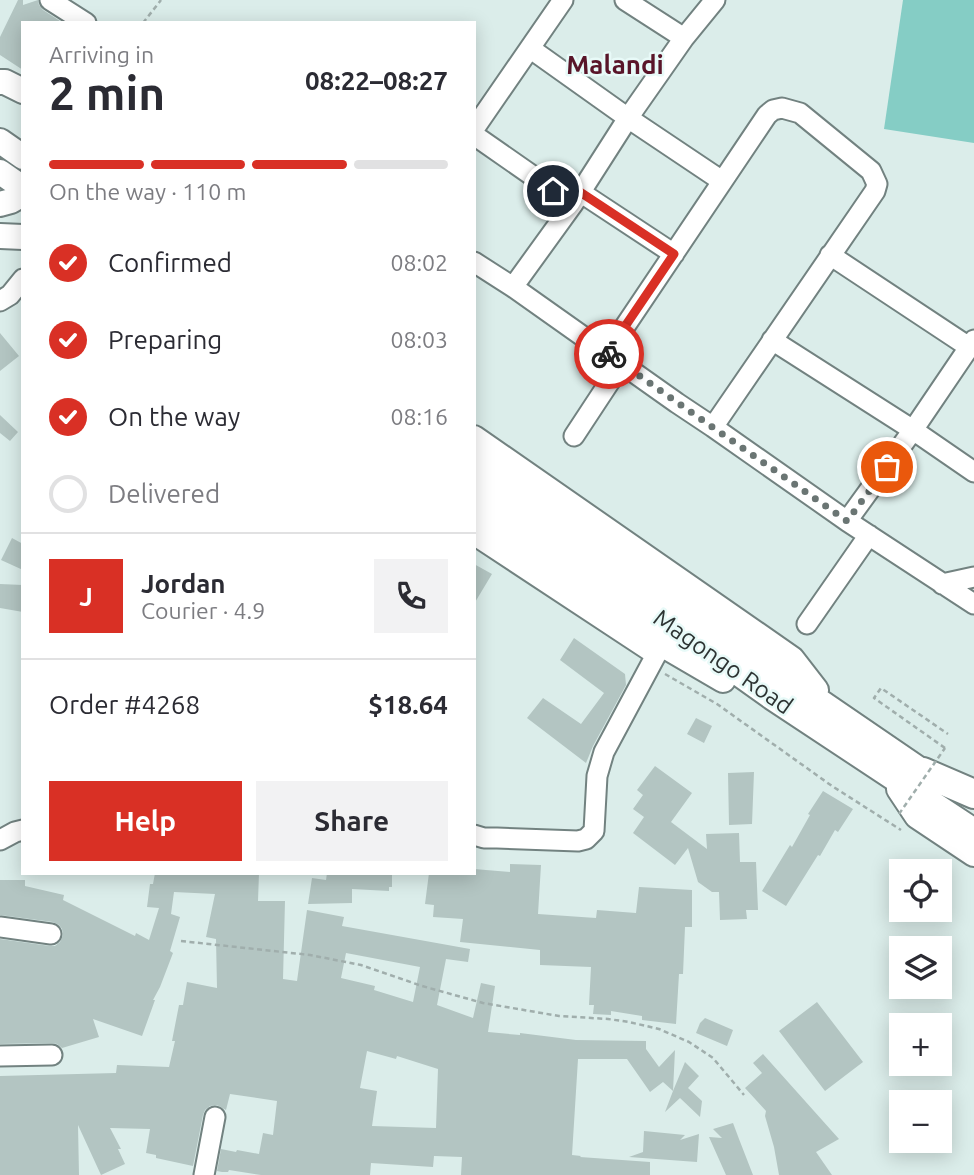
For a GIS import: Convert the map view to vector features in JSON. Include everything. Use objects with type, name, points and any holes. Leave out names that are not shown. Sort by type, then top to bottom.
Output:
[{"type":"highway","points":[[923,772],[974,794]]},
{"type":"main road","points":[[0,82],[21,90]]},
{"type":"main road","points":[[0,141],[21,156]]},
{"type":"main road","points":[[0,173],[21,187]]},
{"type":"main road","points":[[0,206],[21,195]]},
{"type":"main road","points":[[0,206],[21,215]]},
{"type":"main road","points":[[0,236],[21,237]]},
{"type":"main road","points":[[476,439],[792,659],[828,706]]},
{"type":"main road","name":"Magongo Road","points":[[476,466],[974,806]]},
{"type":"main road","name":"Magongo Road","points":[[476,491],[596,572],[773,698],[974,831]]},
{"type":"main road","points":[[476,518],[656,655],[773,698]]},
{"type":"main road","points":[[890,777],[917,816],[974,854]]},
{"type":"street","points":[[50,0],[83,21]]},
{"type":"street","points":[[476,126],[563,0]]},
{"type":"street","points":[[625,0],[684,38]]},
{"type":"street","points":[[513,287],[577,198],[684,38],[715,0]]},
{"type":"street","points":[[531,49],[722,181]]},
{"type":"street","points":[[574,436],[674,254],[722,181],[767,115],[782,108],[792,110],[800,113],[872,171],[877,184],[875,191],[713,426]]},
{"type":"street","points":[[476,136],[674,254]]},
{"type":"street","points":[[830,255],[972,344],[914,430],[847,521]]},
{"type":"street","points":[[476,263],[847,521],[974,604]]},
{"type":"street","points":[[0,301],[10,295],[21,281]]},
{"type":"street","points":[[772,340],[914,430],[974,472]]},
{"type":"street","points":[[476,536],[656,655],[604,752],[597,776],[594,831],[586,839],[578,841],[476,836]]},
{"type":"street","points":[[807,624],[869,536]]},
{"type":"street","points":[[943,584],[974,577]]},
{"type":"street","points":[[0,840],[21,830]]},
{"type":"street","points":[[0,927],[51,934]]},
{"type":"street","points":[[0,1056],[52,1055]]},
{"type":"street","points":[[207,1175],[215,1117]]},
{"type":"path","points":[[145,21],[161,0]]},
{"type":"path","points":[[656,655],[717,704],[832,786],[902,830]]},
{"type":"path","points":[[899,814],[945,748],[874,698],[881,688],[948,734]]},
{"type":"path","points":[[181,941],[310,955],[361,965],[483,1003],[559,1016],[608,1018],[659,1029],[690,1042],[713,1058],[744,1095]]},
{"type":"shaded area","points":[[903,0],[974,0],[974,143],[884,129]]},
{"type":"building","points":[[18,0],[23,0],[23,5],[38,0],[43,10],[60,21],[21,21],[21,69],[0,55],[0,37]]},
{"type":"building","points":[[0,333],[19,356],[0,371]]},
{"type":"building","points":[[0,415],[18,432],[10,441],[0,433]]},
{"type":"building","points":[[12,538],[21,543],[21,569],[1,560]]},
{"type":"building","points":[[476,565],[492,574],[476,601]]},
{"type":"building","points":[[0,584],[21,585],[21,612],[0,608]]},
{"type":"building","points":[[574,638],[625,674],[626,685],[586,763],[527,718],[543,698],[581,724],[604,693],[560,660]]},
{"type":"building","points":[[696,718],[712,726],[704,743],[687,734]]},
{"type":"building","points":[[655,766],[692,793],[671,822],[707,849],[706,834],[739,833],[740,862],[756,862],[758,910],[746,910],[747,919],[720,920],[719,892],[712,892],[698,882],[688,848],[675,865],[633,833],[644,817],[633,809],[643,795],[637,790]]},
{"type":"building","points":[[754,772],[752,824],[729,825],[728,773]]},
{"type":"building","points":[[823,791],[853,809],[838,832],[835,830],[786,906],[762,891],[790,845],[792,847]]},
{"type":"building","points":[[510,864],[541,865],[538,914],[596,918],[597,910],[636,913],[639,887],[692,890],[692,927],[685,927],[683,974],[679,974],[676,1024],[642,1020],[642,1016],[611,1011],[611,1015],[593,1014],[594,1005],[589,1005],[591,967],[540,965],[540,950],[460,942],[463,919],[433,917],[434,905],[425,904],[429,875],[476,875],[476,869],[510,872]]},
{"type":"building","points":[[155,875],[259,875],[258,901],[285,901],[283,979],[297,981],[307,910],[344,917],[342,926],[470,949],[468,962],[446,959],[437,1005],[473,1018],[481,983],[495,986],[488,1032],[576,1040],[646,1041],[646,1049],[659,1067],[675,1050],[673,1091],[663,1082],[650,1092],[627,1059],[578,1059],[572,1155],[650,1162],[650,1175],[461,1175],[462,1157],[434,1156],[433,1167],[371,1163],[370,1175],[261,1175],[229,1170],[222,1172],[217,1171],[221,1149],[259,1154],[263,1133],[273,1135],[277,1101],[230,1094],[226,1110],[217,1105],[205,1110],[193,1166],[156,1158],[156,1155],[146,1153],[150,1129],[110,1128],[125,1164],[101,1175],[78,1125],[79,1175],[0,1175],[0,1076],[116,1073],[117,1065],[169,1067],[179,1005],[183,1005],[187,982],[217,988],[216,939],[206,937],[215,894],[174,892],[171,914],[180,917],[170,951],[173,953],[153,1000],[142,1036],[93,1019],[99,1037],[62,1048],[52,1043],[0,1044],[0,939],[55,946],[63,935],[59,925],[53,922],[0,915],[0,880],[25,880],[25,886],[64,895],[63,900],[135,936],[136,933],[149,940],[159,908],[147,907],[150,884],[153,884]],"holes":[[[346,953],[420,967],[413,1002],[374,990],[375,986],[341,978]],[[367,1051],[396,1059],[397,1056],[438,1069],[436,1128],[372,1126],[377,1091],[360,1088]]]},
{"type":"building","points":[[327,875],[392,875],[392,887],[389,887],[389,891],[352,889],[352,903],[308,904],[312,878],[326,880]]},
{"type":"building","points":[[817,1002],[863,1062],[825,1091],[779,1031]]},
{"type":"building","points":[[705,1018],[733,1030],[727,1046],[696,1033]]},
{"type":"building","points":[[763,1054],[839,1139],[816,1152],[832,1175],[779,1175],[766,1111],[745,1088],[762,1073],[753,1063]]},
{"type":"building","points":[[685,1062],[699,1076],[688,1088],[702,1101],[700,1117],[680,1098],[665,1112]]},
{"type":"building","points":[[733,1123],[753,1175],[726,1175],[709,1137],[722,1138],[713,1129]]},
{"type":"building","points":[[644,1131],[685,1135],[680,1140],[699,1134],[697,1162],[629,1157],[643,1152]]},
{"type":"way so far","points":[[609,354],[847,521],[887,467]]},
{"type":"district","name":"Malandi","points":[[615,65]]},
{"type":"route","points":[[553,191],[573,204],[580,192],[674,254],[607,353],[609,354]]}]
